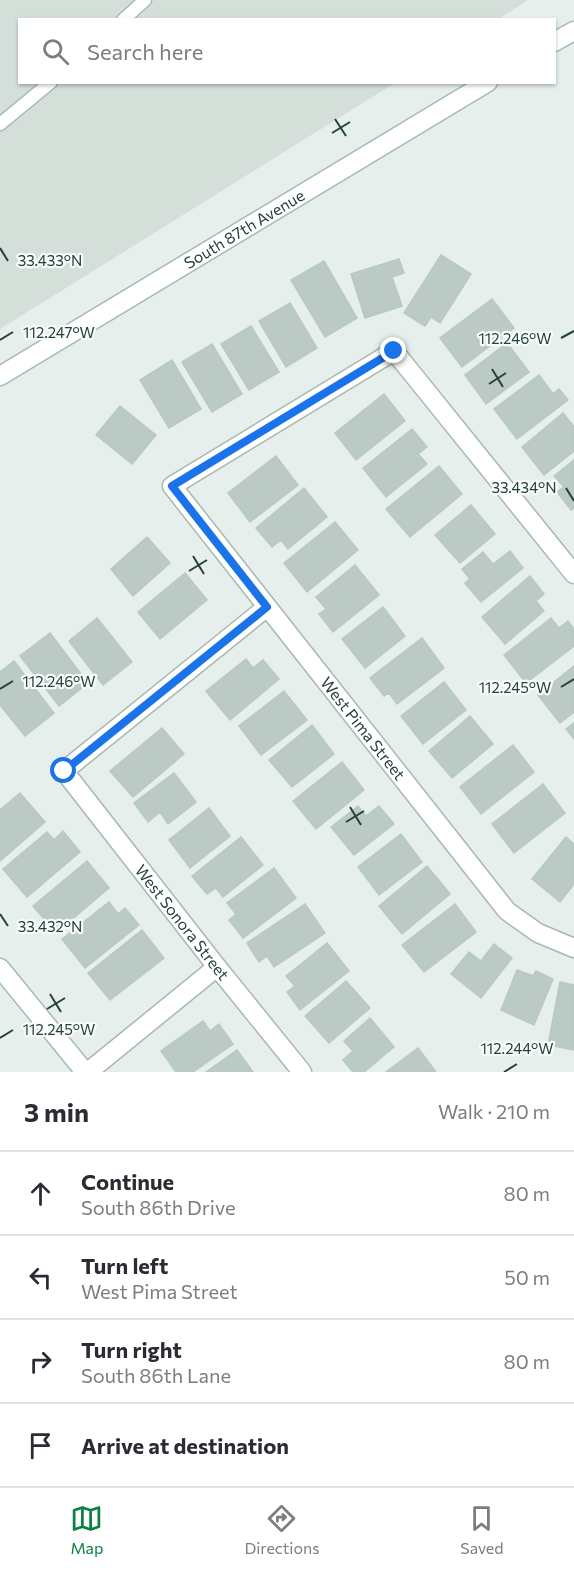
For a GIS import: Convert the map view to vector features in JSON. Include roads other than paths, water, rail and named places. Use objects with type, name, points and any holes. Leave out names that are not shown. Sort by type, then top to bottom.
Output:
[{"type":"street","points":[[556,41],[574,31]]},
{"type":"street","name":"South 87th Avenue","points":[[0,376],[485,84]]},
{"type":"street","name":"West Pima Street","points":[[574,574],[394,351],[172,486],[507,911],[538,933],[574,948]]},
{"type":"street","name":"West Sonora Street","points":[[267,607],[64,771],[216,967],[302,1072]]},
{"type":"street","points":[[0,968],[86,1072],[216,967]]},
{"type":"lane","points":[[125,18],[145,0]]},
{"type":"lane","points":[[0,124],[49,84]]}]
